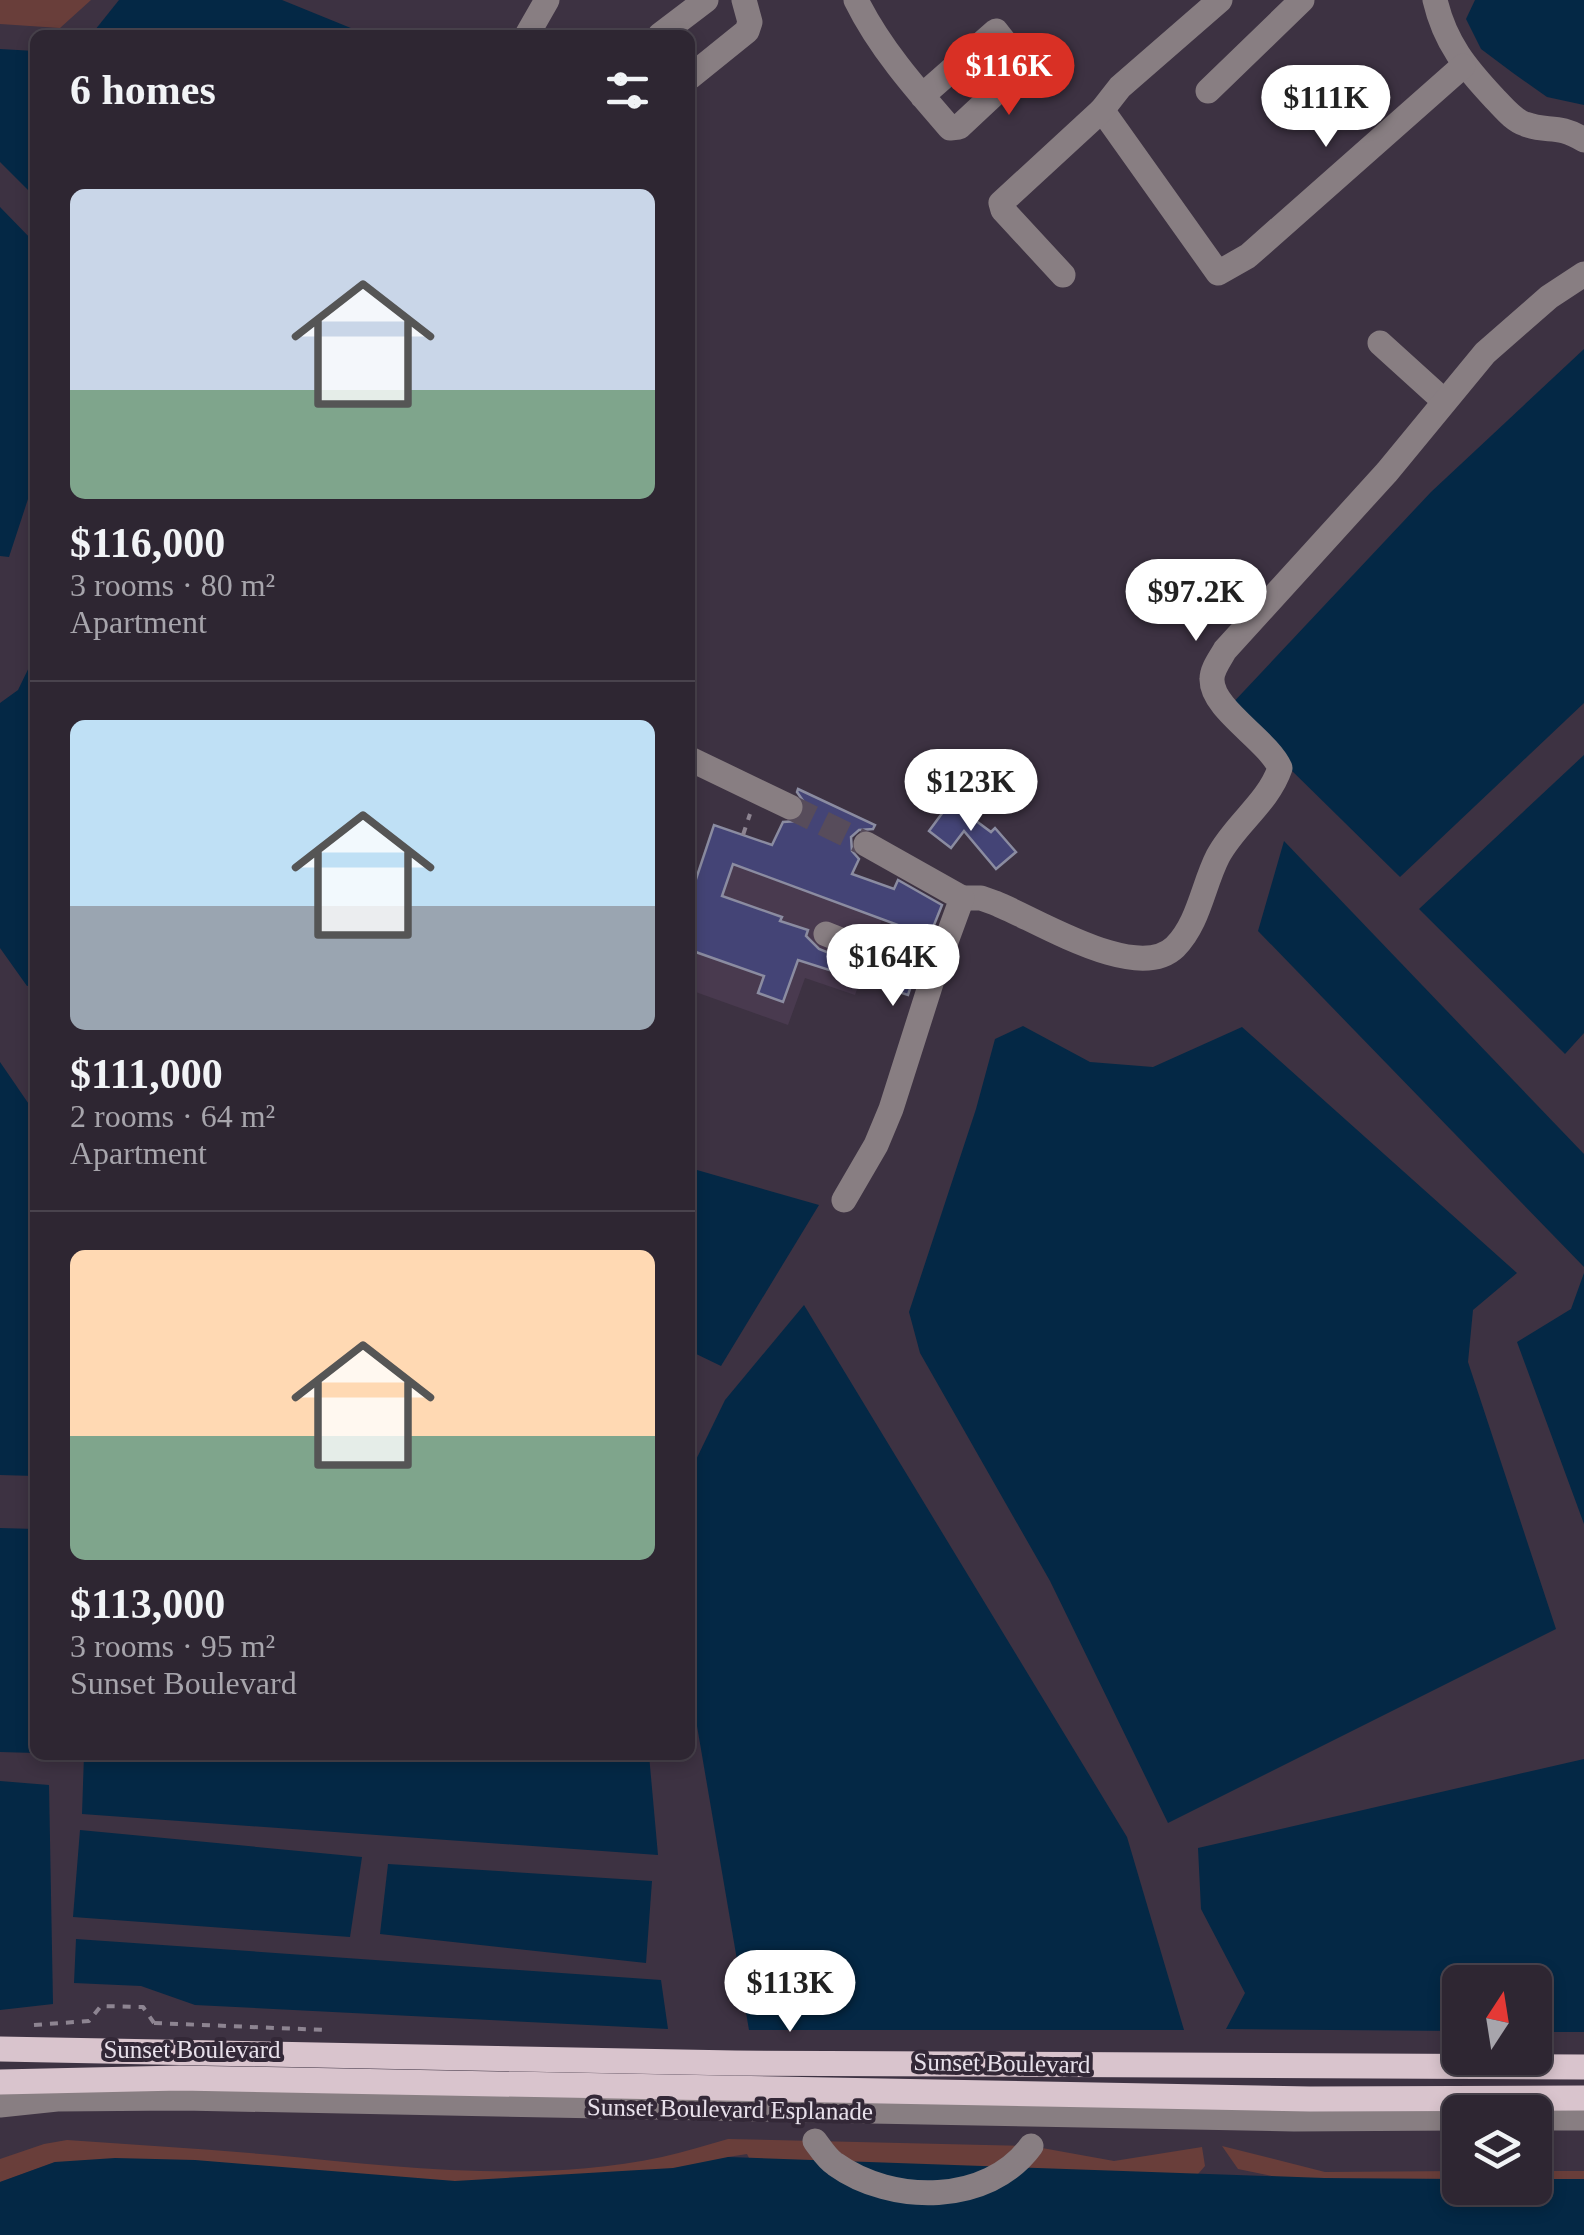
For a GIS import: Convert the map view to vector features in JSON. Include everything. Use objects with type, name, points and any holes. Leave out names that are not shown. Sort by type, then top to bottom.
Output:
[{"type":"main road","name":"Sunset Boulevard","points":[[7,2048],[716,2062],[1584,2068]]},
{"type":"main road","points":[[7,2048],[10,2081]]},
{"type":"main road","name":"Sunset Boulevard","points":[[10,2081],[180,2078],[1310,2099],[1584,2098]]},
{"type":"street","points":[[530,30],[548,0]]},
{"type":"street","points":[[667,30],[706,0]]},
{"type":"street","points":[[695,73],[747,31],[749,15],[744,0]]},
{"type":"street","points":[[856,0],[867,22],[922,96]]},
{"type":"street","points":[[1063,274],[1003,210],[1001,203],[1102,110],[1120,87],[1220,0]]},
{"type":"street","points":[[1208,90],[1302,0]]},
{"type":"street","points":[[1435,0],[1463,66],[1520,123],[1569,131],[1584,140]]},
{"type":"street","points":[[1102,110],[1218,273],[1248,256],[1463,66]]},
{"type":"street","points":[[866,844],[962,898],[995,903],[1123,957],[1160,956],[1175,946],[1189,926],[1221,851],[1268,794],[1280,768],[1275,756],[1220,698],[1212,678],[1224,650],[1388,472],[1485,352],[1549,297],[1584,274]]},
{"type":"street","points":[[1380,344],[1444,401]]},
{"type":"street","points":[[695,760],[790,807]]},
{"type":"street","points":[[844,1200],[892,1109],[962,898]]},
{"type":"street","points":[[826,934],[933,977]]},
{"type":"street","name":"Sunset Boulevard Esplanade","points":[[0,2106],[57,2100],[182,2098],[1255,2119],[1442,2118]]},
{"type":"street","points":[[1552,2118],[1584,2118]]},
{"type":"street","points":[[815,2141],[832,2163],[852,2174],[913,2191],[980,2186],[1002,2177],[1031,2146]]},
{"type":"path","points":[[34,2026],[89,2021],[100,2006],[143,2007],[154,2024]]},
{"type":"shaded area","points":[[0,0],[91,0],[60,28],[0,24]]},
{"type":"shaded area","points":[[714,825],[893,888],[855,995],[805,978],[788,1025],[695,992],[695,880]]},
{"type":"shaded area","points":[[728,2139],[1031,2146],[1114,2161],[1202,2147],[1205,2166],[1191,2182],[758,2176],[747,2154],[728,2157],[721,2166],[498,2184],[55,2162],[0,2182],[0,2159],[67,2140],[419,2168],[517,2171],[614,2165]]},
{"type":"shaded area","points":[[1222,2146],[1325,2172],[1442,2171],[1442,2187],[1281,2178],[1238,2169]]},
{"type":"shaded area","points":[[1552,2171],[1584,2171],[1584,2191],[1552,2192]]},
{"type":"water","points":[[119,0],[282,0],[356,30],[95,30]]},
{"type":"water","points":[[1475,0],[1584,0],[1584,105],[1547,97],[1481,49],[1466,19]]},
{"type":"water","points":[[0,49],[30,51],[30,192],[0,162]]},
{"type":"water","points":[[0,207],[30,238],[30,494],[9,557],[0,556]]},
{"type":"water","points":[[1584,349],[1584,703],[1400,877],[1228,708],[1431,492]]},
{"type":"water","points":[[30,665],[27,986],[0,948],[0,703],[18,690]]},
{"type":"water","points":[[1584,755],[1584,1033],[1565,1054],[1419,909]]},
{"type":"water","points":[[1284,841],[1584,1154],[1584,1267],[1258,931]]},
{"type":"water","points":[[1023,1026],[1090,1062],[1153,1067],[1242,1027],[1517,1273],[1473,1310],[1468,1362],[1556,1629],[1168,1823],[1050,1581],[920,1353],[909,1312],[995,1039]]},
{"type":"water","points":[[0,1062],[30,1106],[30,1476],[0,1475]]},
{"type":"water","points":[[695,1169],[819,1205],[721,1366],[695,1353]]},
{"type":"water","points":[[1584,1273],[1584,1524],[1517,1342],[1571,1309]]},
{"type":"water","points":[[804,1305],[1127,1837],[1184,2030],[749,2030],[695,1714],[695,1462],[725,1400]]},
{"type":"water","points":[[0,1528],[30,1529],[30,1753],[0,1752]]},
{"type":"water","points":[[1584,1759],[1584,2032],[1552,2032],[1552,1965],[1442,1965],[1442,2031],[1226,2029],[1245,1993],[1201,1909],[1198,1848]]},
{"type":"water","points":[[84,1760],[649,1760],[658,1855],[82,1814]]},
{"type":"water","points":[[0,1781],[49,1785],[53,2004],[0,2010]]},
{"type":"water","points":[[80,1830],[362,1857],[350,1937],[73,1917]]},
{"type":"water","points":[[388,1864],[652,1881],[646,1963],[380,1934]]},
{"type":"water","points":[[76,1939],[661,1980],[668,2029],[195,2005],[141,1986],[74,1983]]},
{"type":"water","points":[[728,2157],[1442,2179],[1442,2205],[1552,2205],[1552,2179],[1584,2179],[1584,2235],[0,2235],[0,2182],[55,2162],[115,2158],[195,2160],[455,2181],[673,2168]]},
{"type":"building","points":[[798,789],[875,825],[851,837],[852,851],[859,859],[852,874],[894,889],[898,880],[942,905],[922,955],[899,946],[906,928],[733,864],[722,896],[808,930],[806,936],[819,949],[911,986],[908,995],[798,960],[783,1002],[758,993],[764,976],[695,952],[695,882],[714,825],[772,845],[783,822],[798,821],[805,813],[806,805]]},
{"type":"building","points":[[944,797],[991,832],[995,828],[1016,852],[996,869],[964,831],[951,848],[929,831],[946,808],[940,801]]},
{"type":"tunnel","points":[[790,807],[866,844]]}]
